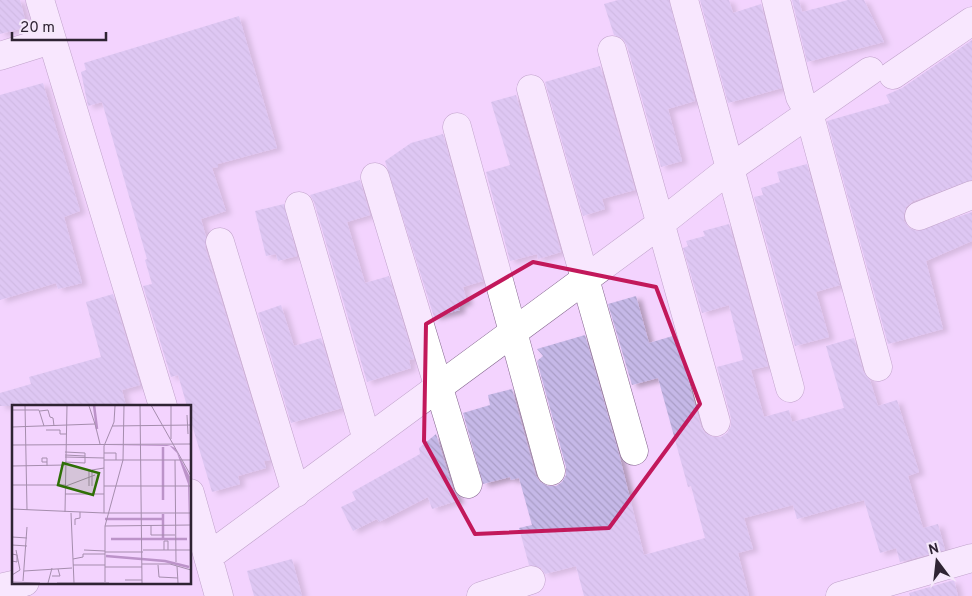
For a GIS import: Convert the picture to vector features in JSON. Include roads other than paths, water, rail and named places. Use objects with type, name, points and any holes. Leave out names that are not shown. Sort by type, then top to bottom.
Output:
[{"type":"street","points":[[40,0],[163,405]]},
{"type":"street","points":[[684,0],[732,167],[790,388]]},
{"type":"street","points":[[776,0],[800,97],[809,113],[878,367]]},
{"type":"street","points":[[202,549],[296,492],[660,224],[732,167],[809,113],[972,21]]},
{"type":"street","points":[[0,56],[51,40]]},
{"type":"street","points":[[612,50],[716,422]]},
{"type":"street","points":[[532,88],[634,451]]},
{"type":"street","points":[[457,127],[551,470]]},
{"type":"street","points":[[375,177],[468,484]]},
{"type":"street","points":[[919,216],[972,195]]},
{"type":"street","points":[[298,206],[367,440]]},
{"type":"street","points":[[220,242],[296,492]]},
{"type":"street","points":[[191,498],[202,549],[219,596]]},
{"type":"street","points":[[840,596],[972,558]]},
{"type":"street","points":[[481,596],[531,580]]},
{"type":"street","points":[[0,588],[17,584]]}]
